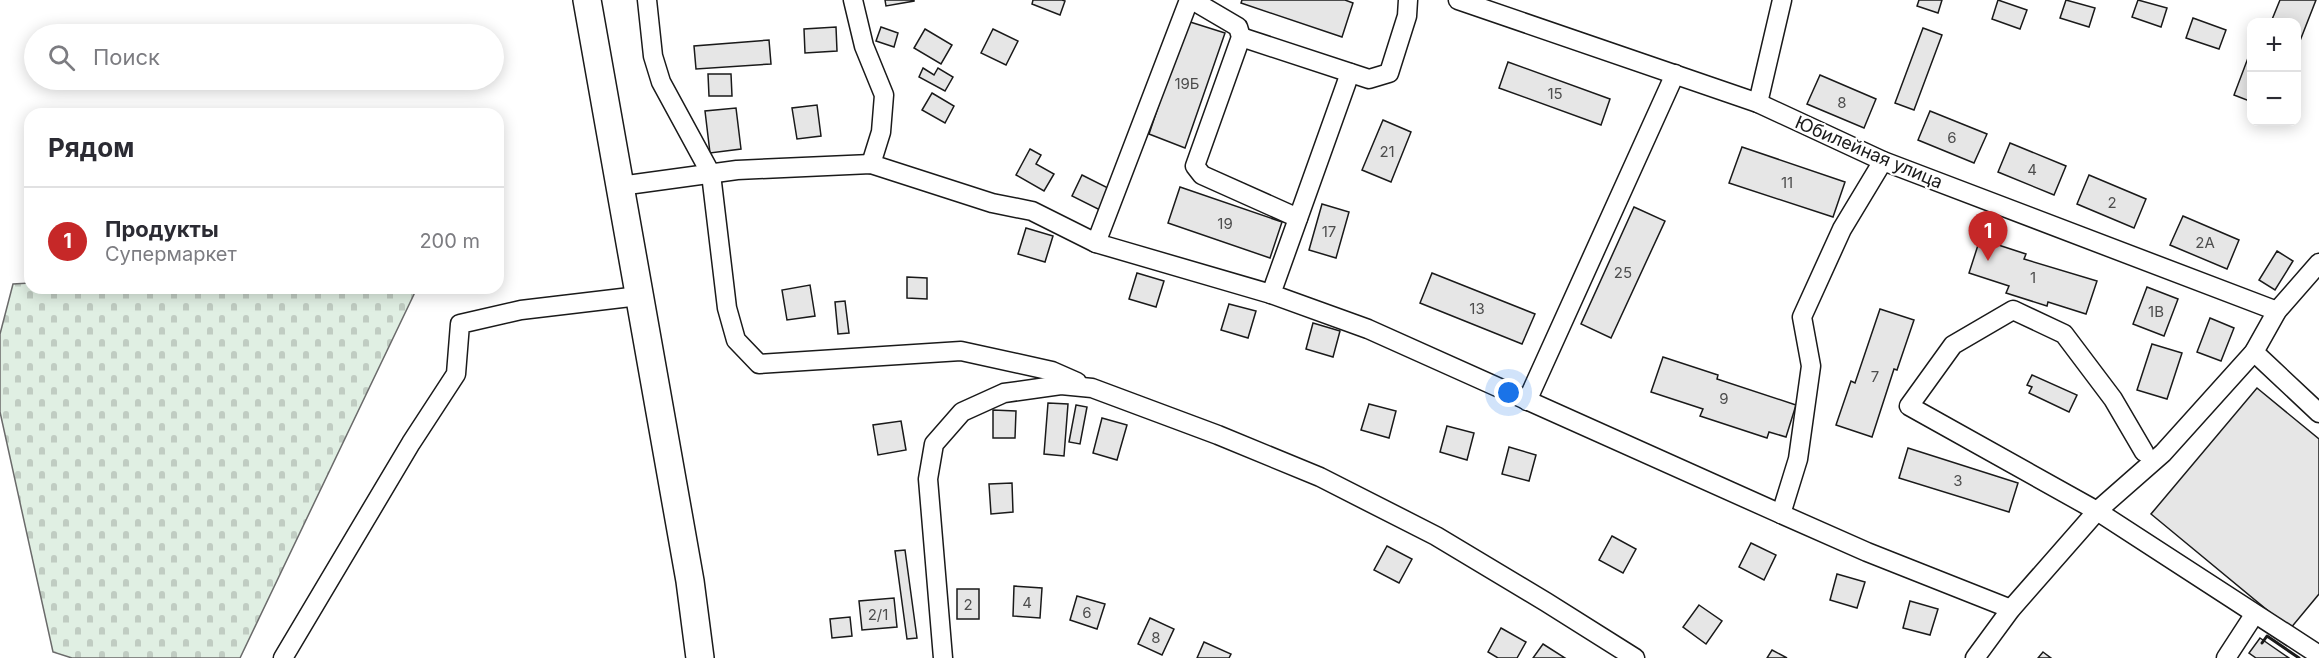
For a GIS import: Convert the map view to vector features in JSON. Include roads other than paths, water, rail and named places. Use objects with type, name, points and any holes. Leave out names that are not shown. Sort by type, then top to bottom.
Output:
[{"type":"highway","points":[[587,0],[690,581],[700,658]]},
{"type":"lane","points":[[647,0],[653,56],[661,82],[711,174],[727,308],[736,340],[759,364],[961,351],[1052,371],[1320,477],[1436,536],[1635,658]]},
{"type":"lane","points":[[854,0],[864,46],[884,95],[882,132],[871,164]]},
{"type":"lane","points":[[1096,243],[1191,0],[1238,27],[1240,37],[1195,166],[1202,175],[1298,218]]},
{"type":"lane","points":[[1240,37],[1369,79],[1389,73],[1407,16],[1408,0]]},
{"type":"lane","name":"Юбилейная улица","points":[[1458,0],[1758,104],[1883,161],[2277,311]]},
{"type":"lane","points":[[1758,104],[1782,0]]},
{"type":"lane","points":[[1271,294],[1350,73]]},
{"type":"lane","points":[[1527,401],[1675,74]]},
{"type":"lane","points":[[1781,514],[1798,459],[1811,366],[1802,317],[1842,229],[1883,161]]},
{"type":"lane","points":[[620,186],[736,170],[871,164],[992,203],[1032,211],[1096,243],[1271,294],[1368,329],[1867,552],[2011,609]]},
{"type":"lane","points":[[1976,658],[2011,609],[2097,511],[2163,453],[2254,352],[2277,311],[2319,263]]},
{"type":"lane","points":[[283,658],[411,443],[456,374],[460,324],[520,310],[639,296]]},
{"type":"lane","points":[[2144,452],[2113,399],[2064,334],[2013,310],[1953,345],[1909,406],[2097,511],[2319,656]]},
{"type":"lane","points":[[2254,352],[2319,413]]},
{"type":"lane","points":[[943,658],[928,479],[934,444],[962,412],[1004,393],[1060,385],[1092,388]]},
{"type":"lane","points":[[2226,658],[2254,615]]},
{"type":"place","name":"Продукты","points":[[1988,261]]}]
